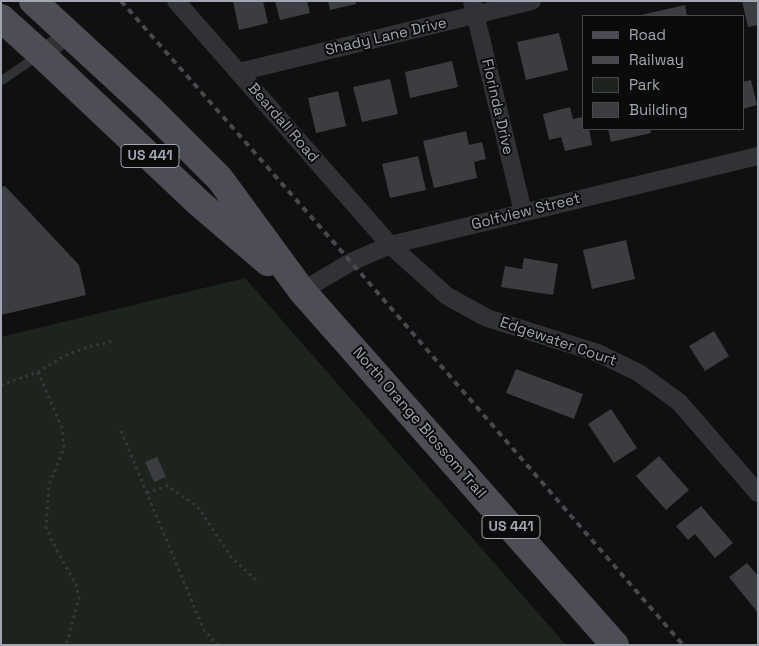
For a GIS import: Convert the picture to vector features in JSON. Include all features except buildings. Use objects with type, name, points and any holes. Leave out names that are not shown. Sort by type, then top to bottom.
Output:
[{"type":"main road","name":"North Orange Blossom Trail","points":[[33,1],[70,34],[220,179],[302,291],[615,645]]},
{"type":"main road","name":"North Orange Blossom Trail","points":[[1,18],[199,204],[302,291]]},
{"type":"street","name":"Beardall Road","points":[[176,1],[390,245]]},
{"type":"street","name":"Shady Lane Drive","points":[[239,72],[474,8],[532,1]]},
{"type":"street","name":"Florinda Drive","points":[[474,8],[522,212]]},
{"type":"street","points":[[41,54],[70,34]]},
{"type":"street","name":"Golfview Street","points":[[302,291],[351,262],[390,245],[758,156]]},
{"type":"street","name":"Edgewater Court","points":[[390,245],[447,296],[487,318],[598,353],[640,373],[679,402],[758,493]]},
{"type":"lane","points":[[1,81],[41,54]]},
{"type":"path","points":[[1,385],[38,372],[64,356],[88,347],[114,341]]},
{"type":"path","points":[[38,372],[62,428],[64,448],[48,485],[46,527],[76,585],[79,598],[66,645]]},
{"type":"path","points":[[121,431],[204,630],[218,645]]},
{"type":"path","points":[[147,493],[167,486],[197,506],[232,558],[258,582]]},
{"type":"green space","points":[[245,278],[566,645],[1,645],[1,337]]},
{"type":"railway","points":[[121,1],[351,262],[683,645]]}]
